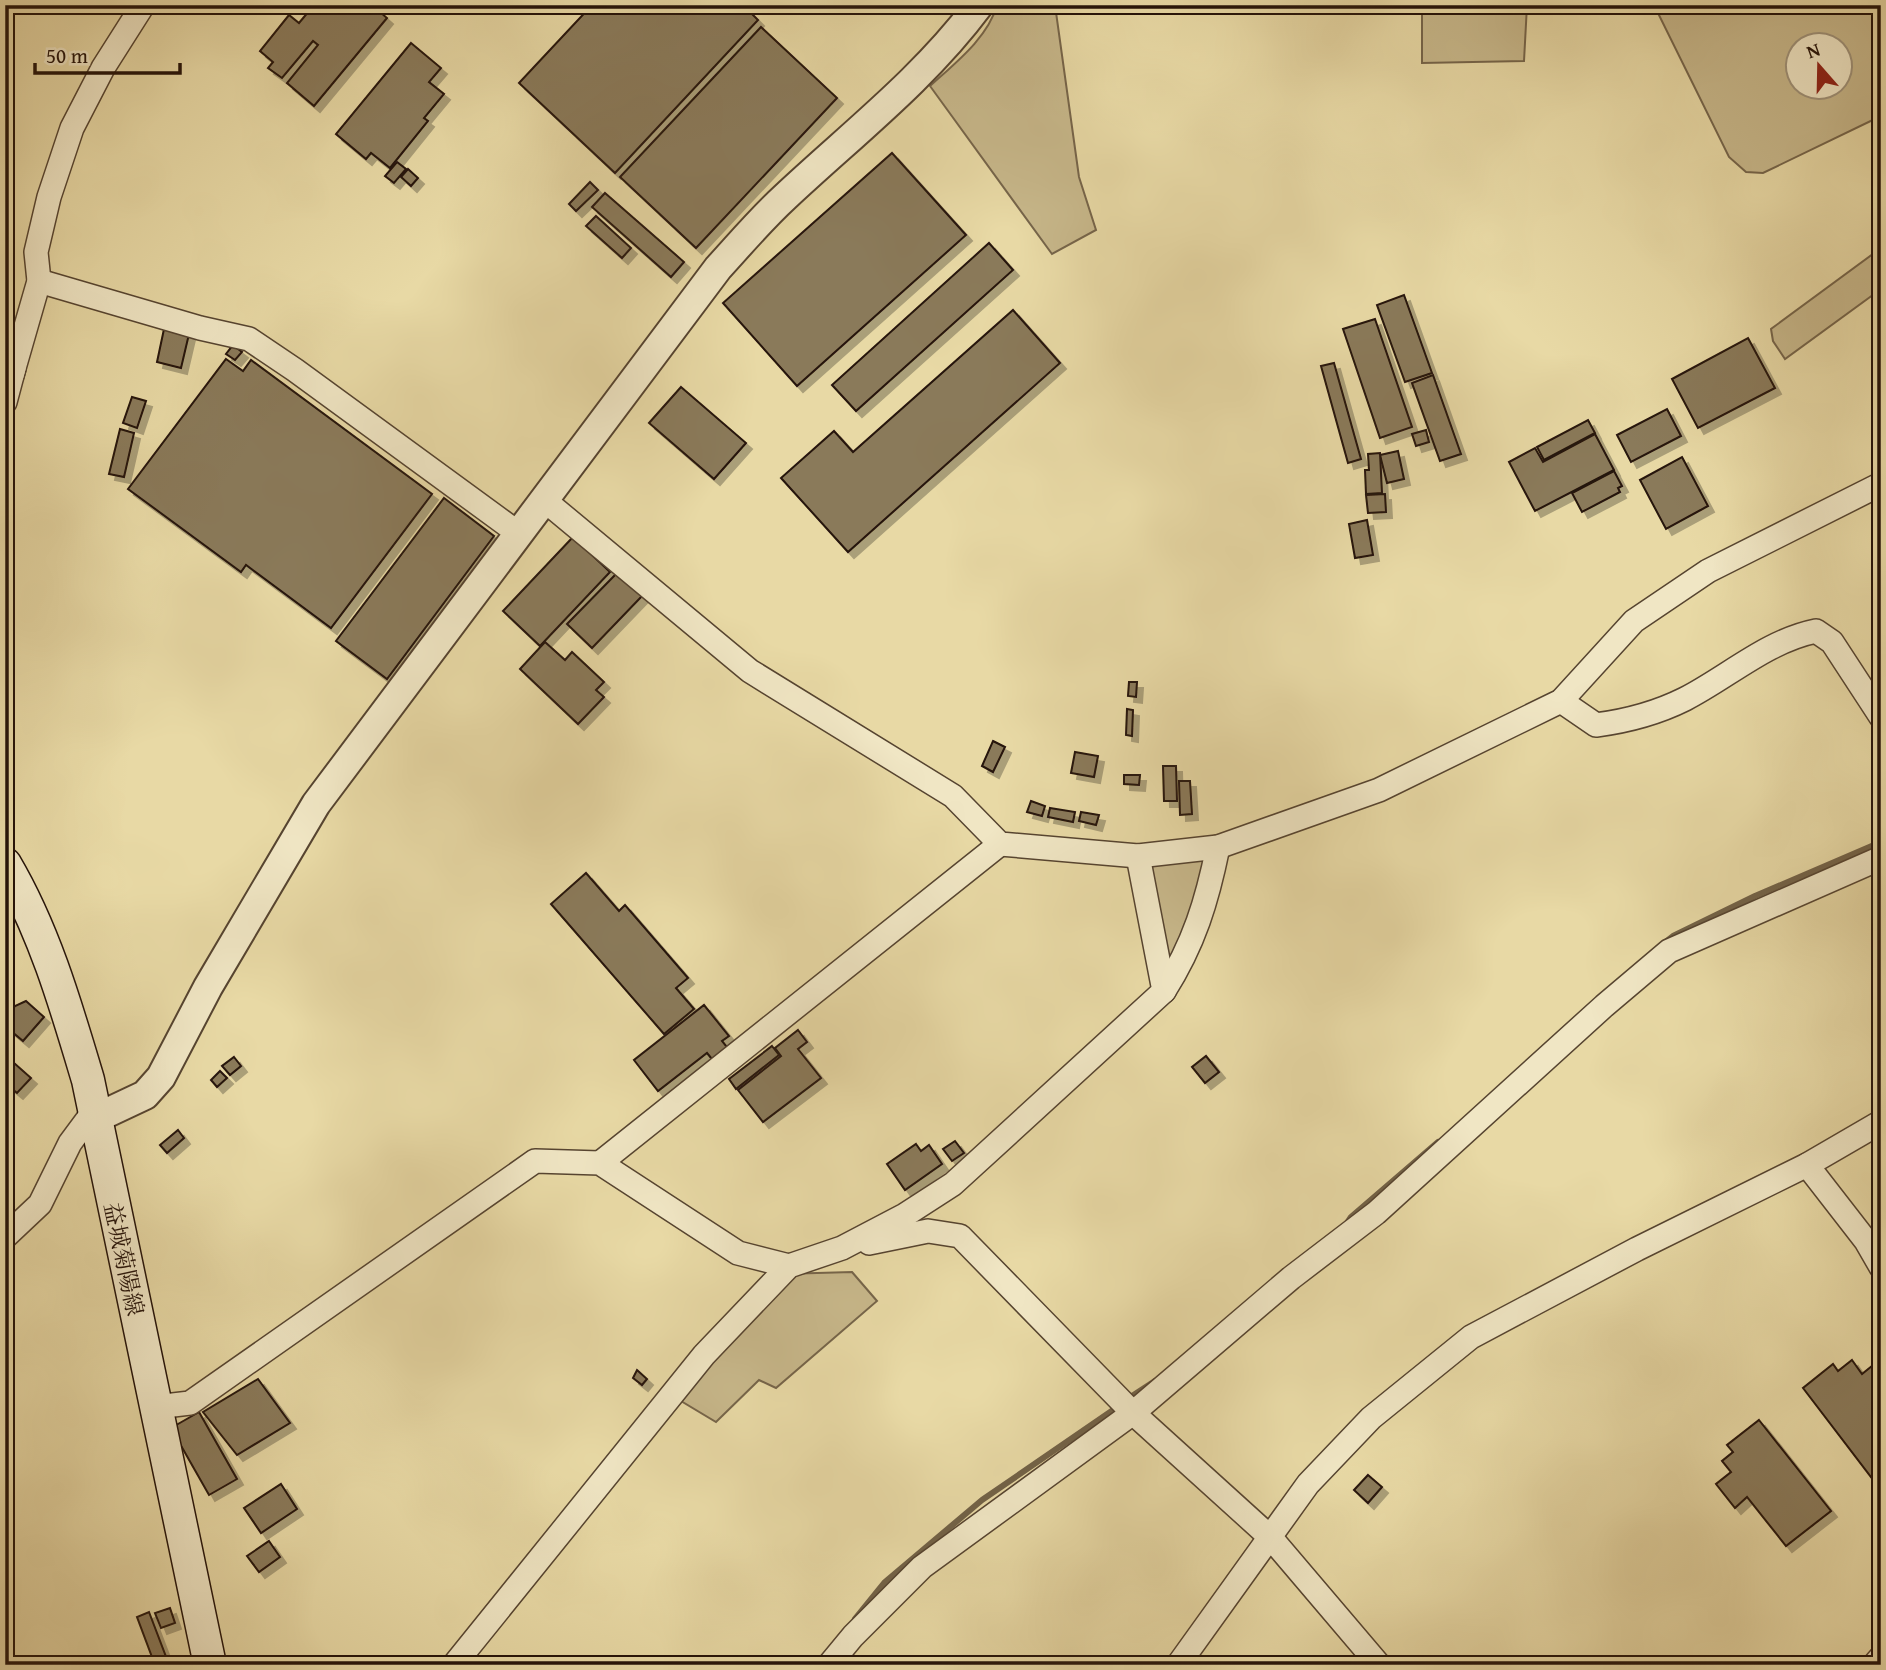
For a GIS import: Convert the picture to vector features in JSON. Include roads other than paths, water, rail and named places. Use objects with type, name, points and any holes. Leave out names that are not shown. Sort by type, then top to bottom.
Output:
[{"type":"main road","name":"益城菊陽線","points":[[5,863],[19,886],[61,988],[88,1080],[210,1665]]},
{"type":"street","points":[[5,402],[10,373],[39,281],[36,252],[49,197],[72,128],[103,68],[143,5]]},
{"type":"street","points":[[5,1237],[40,1204],[69,1143],[94,1116],[145,1095],[161,1077],[208,986],[316,804],[718,268],[782,200],[948,46],[979,5]]},
{"type":"street","points":[[39,281],[200,328],[249,339],[518,533]]},
{"type":"street","points":[[543,499],[750,671],[953,796],[1000,844],[1138,856],[1218,847],[1379,790],[1561,701],[1634,621],[1708,571],[1881,484]]},
{"type":"street","points":[[1561,701],[1596,725],[1618,722],[1685,699],[1765,651],[1800,635],[1816,631],[1832,642],[1881,717]]},
{"type":"street","points":[[600,1163],[1000,844]]},
{"type":"street","points":[[842,1248],[905,1215],[953,1184],[1164,991],[1183,962],[1208,896],[1218,847]]},
{"type":"street","points":[[1138,856],[1164,991]]},
{"type":"street","points":[[829,1665],[853,1636],[922,1567],[1133,1413],[1291,1278],[1376,1213],[1604,1006],[1669,951],[1881,859]]},
{"type":"street","points":[[1178,1665],[1308,1484],[1371,1418],[1471,1337],[1637,1249],[1807,1165],[1881,1122]]},
{"type":"street","points":[[156,1407],[190,1403],[535,1161],[600,1163],[738,1253],[789,1266]]},
{"type":"street","points":[[1807,1165],[1866,1241],[1881,1267]]},
{"type":"street","points":[[454,1665],[704,1354],[789,1266],[842,1248],[928,1231],[960,1236],[1133,1413],[1271,1538],[1380,1665]]},
{"type":"street","points":[[1874,1665],[1881,1657]]},
{"type":"waterway","points":[[1664,943],[1755,896],[1881,842]]},
{"type":"waterway","points":[[1347,1223],[1438,1142]]},
{"type":"waterway","points":[[1132,1396],[1155,1381]]},
{"type":"waterway","points":[[855,1619],[885,1582],[982,1500],[1116,1408]]}]
